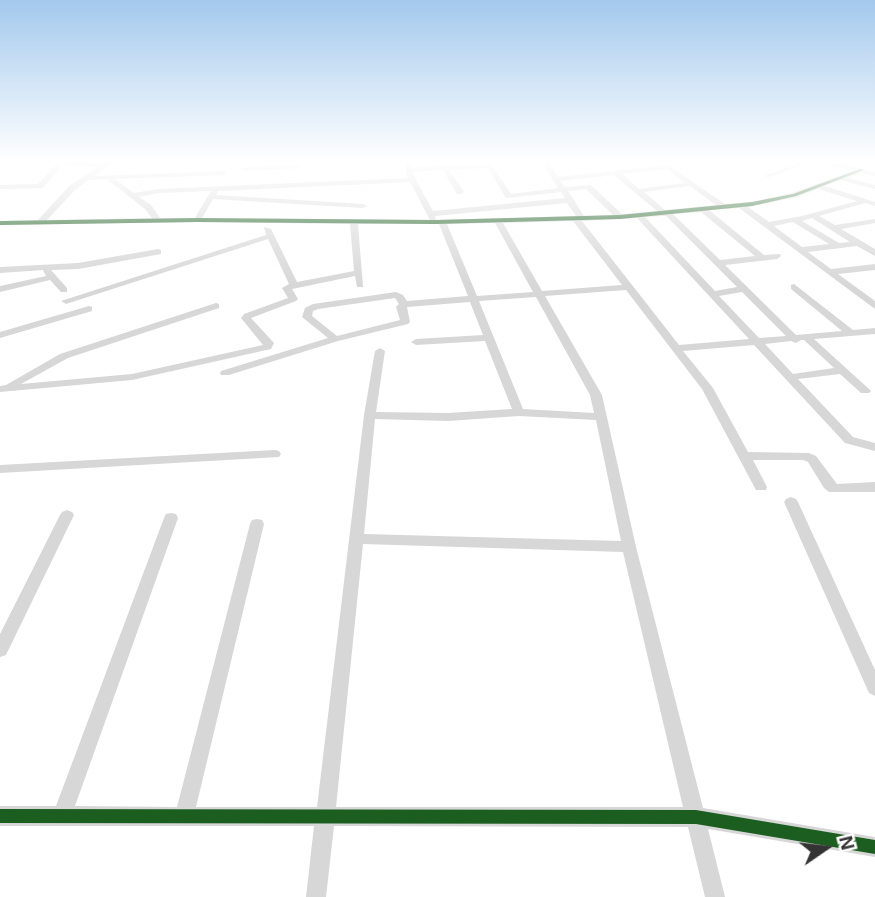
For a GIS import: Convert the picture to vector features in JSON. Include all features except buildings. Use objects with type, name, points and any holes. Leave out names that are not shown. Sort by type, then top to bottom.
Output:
[{"type":"street","points":[[41,222],[60,203]]},
{"type":"street","points":[[142,203],[158,221]]},
{"type":"street","points":[[197,220],[207,203]]},
{"type":"street","points":[[275,203],[268,222],[270,236],[294,285]]},
{"type":"street","points":[[308,203],[363,206]]},
{"type":"street","points":[[362,203],[367,222]]},
{"type":"street","points":[[423,203],[429,214],[439,222],[519,412]]},
{"type":"street","points":[[429,214],[551,203]]},
{"type":"street","points":[[572,203],[579,219],[712,396],[761,487]]},
{"type":"street","points":[[605,203],[620,217]]},
{"type":"street","points":[[652,203],[666,214],[707,265],[713,294],[849,440],[875,447]]},
{"type":"street","points":[[718,203],[725,208]]},
{"type":"street","points":[[0,223],[579,219],[666,214],[755,203]]},
{"type":"street","points":[[768,225],[814,216],[858,203]]},
{"type":"street","points":[[742,206],[829,272],[870,299],[875,306]]},
{"type":"street","points":[[704,210],[762,258]]},
{"type":"street","points":[[640,216],[745,289],[866,391]]},
{"type":"street","points":[[814,216],[875,253]]},
{"type":"street","points":[[795,220],[838,246]]},
{"type":"street","points":[[498,221],[596,395],[629,547],[715,897]]},
{"type":"street","points":[[834,228],[875,221]]},
{"type":"street","points":[[354,222],[360,285]]},
{"type":"street","points":[[66,301],[270,236]]},
{"type":"street","points":[[800,250],[875,243]]},
{"type":"street","points":[[0,270],[78,266],[158,252]]},
{"type":"street","points":[[707,265],[777,256]]},
{"type":"street","points":[[829,272],[875,267]]},
{"type":"street","points":[[44,268],[64,290]]},
{"type":"street","points":[[2,389],[132,377],[267,347],[269,343],[246,317],[293,299],[287,288],[294,285],[359,273]]},
{"type":"street","points":[[0,289],[52,277]]},
{"type":"street","points":[[404,304],[630,287]]},
{"type":"street","points":[[794,287],[852,334]]},
{"type":"street","points":[[713,294],[745,289]]},
{"type":"street","points":[[335,339],[307,317],[308,310],[316,306],[396,295],[404,304]]},
{"type":"street","points":[[225,373],[335,339],[405,322],[401,307],[404,304]]},
{"type":"street","points":[[2,389],[64,356],[216,306]]},
{"type":"street","points":[[0,335],[89,309]]},
{"type":"street","points":[[678,348],[875,331]]},
{"type":"street","points":[[416,342],[489,338]]},
{"type":"street","points":[[316,897],[370,415],[380,351]]},
{"type":"street","points":[[791,377],[843,370]]},
{"type":"street","points":[[370,415],[448,418],[519,412],[599,417]]},
{"type":"street","points":[[0,469],[275,454]]},
{"type":"street","points":[[745,457],[805,456],[812,459],[834,489],[875,487]]},
{"type":"street","points":[[791,502],[875,688]]},
{"type":"street","points":[[0,650],[67,515]]},
{"type":"street","points":[[62,817],[171,518]]},
{"type":"street","points":[[184,815],[257,524]]},
{"type":"street","points":[[358,539],[629,547]]},
{"type":"street","points":[[0,816],[696,817],[875,847]]},
{"type":"cycle path","points":[[0,223],[197,220],[435,222],[620,217],[757,203]]},
{"type":"cycle path","points":[[0,816],[696,817],[875,847]]}]
